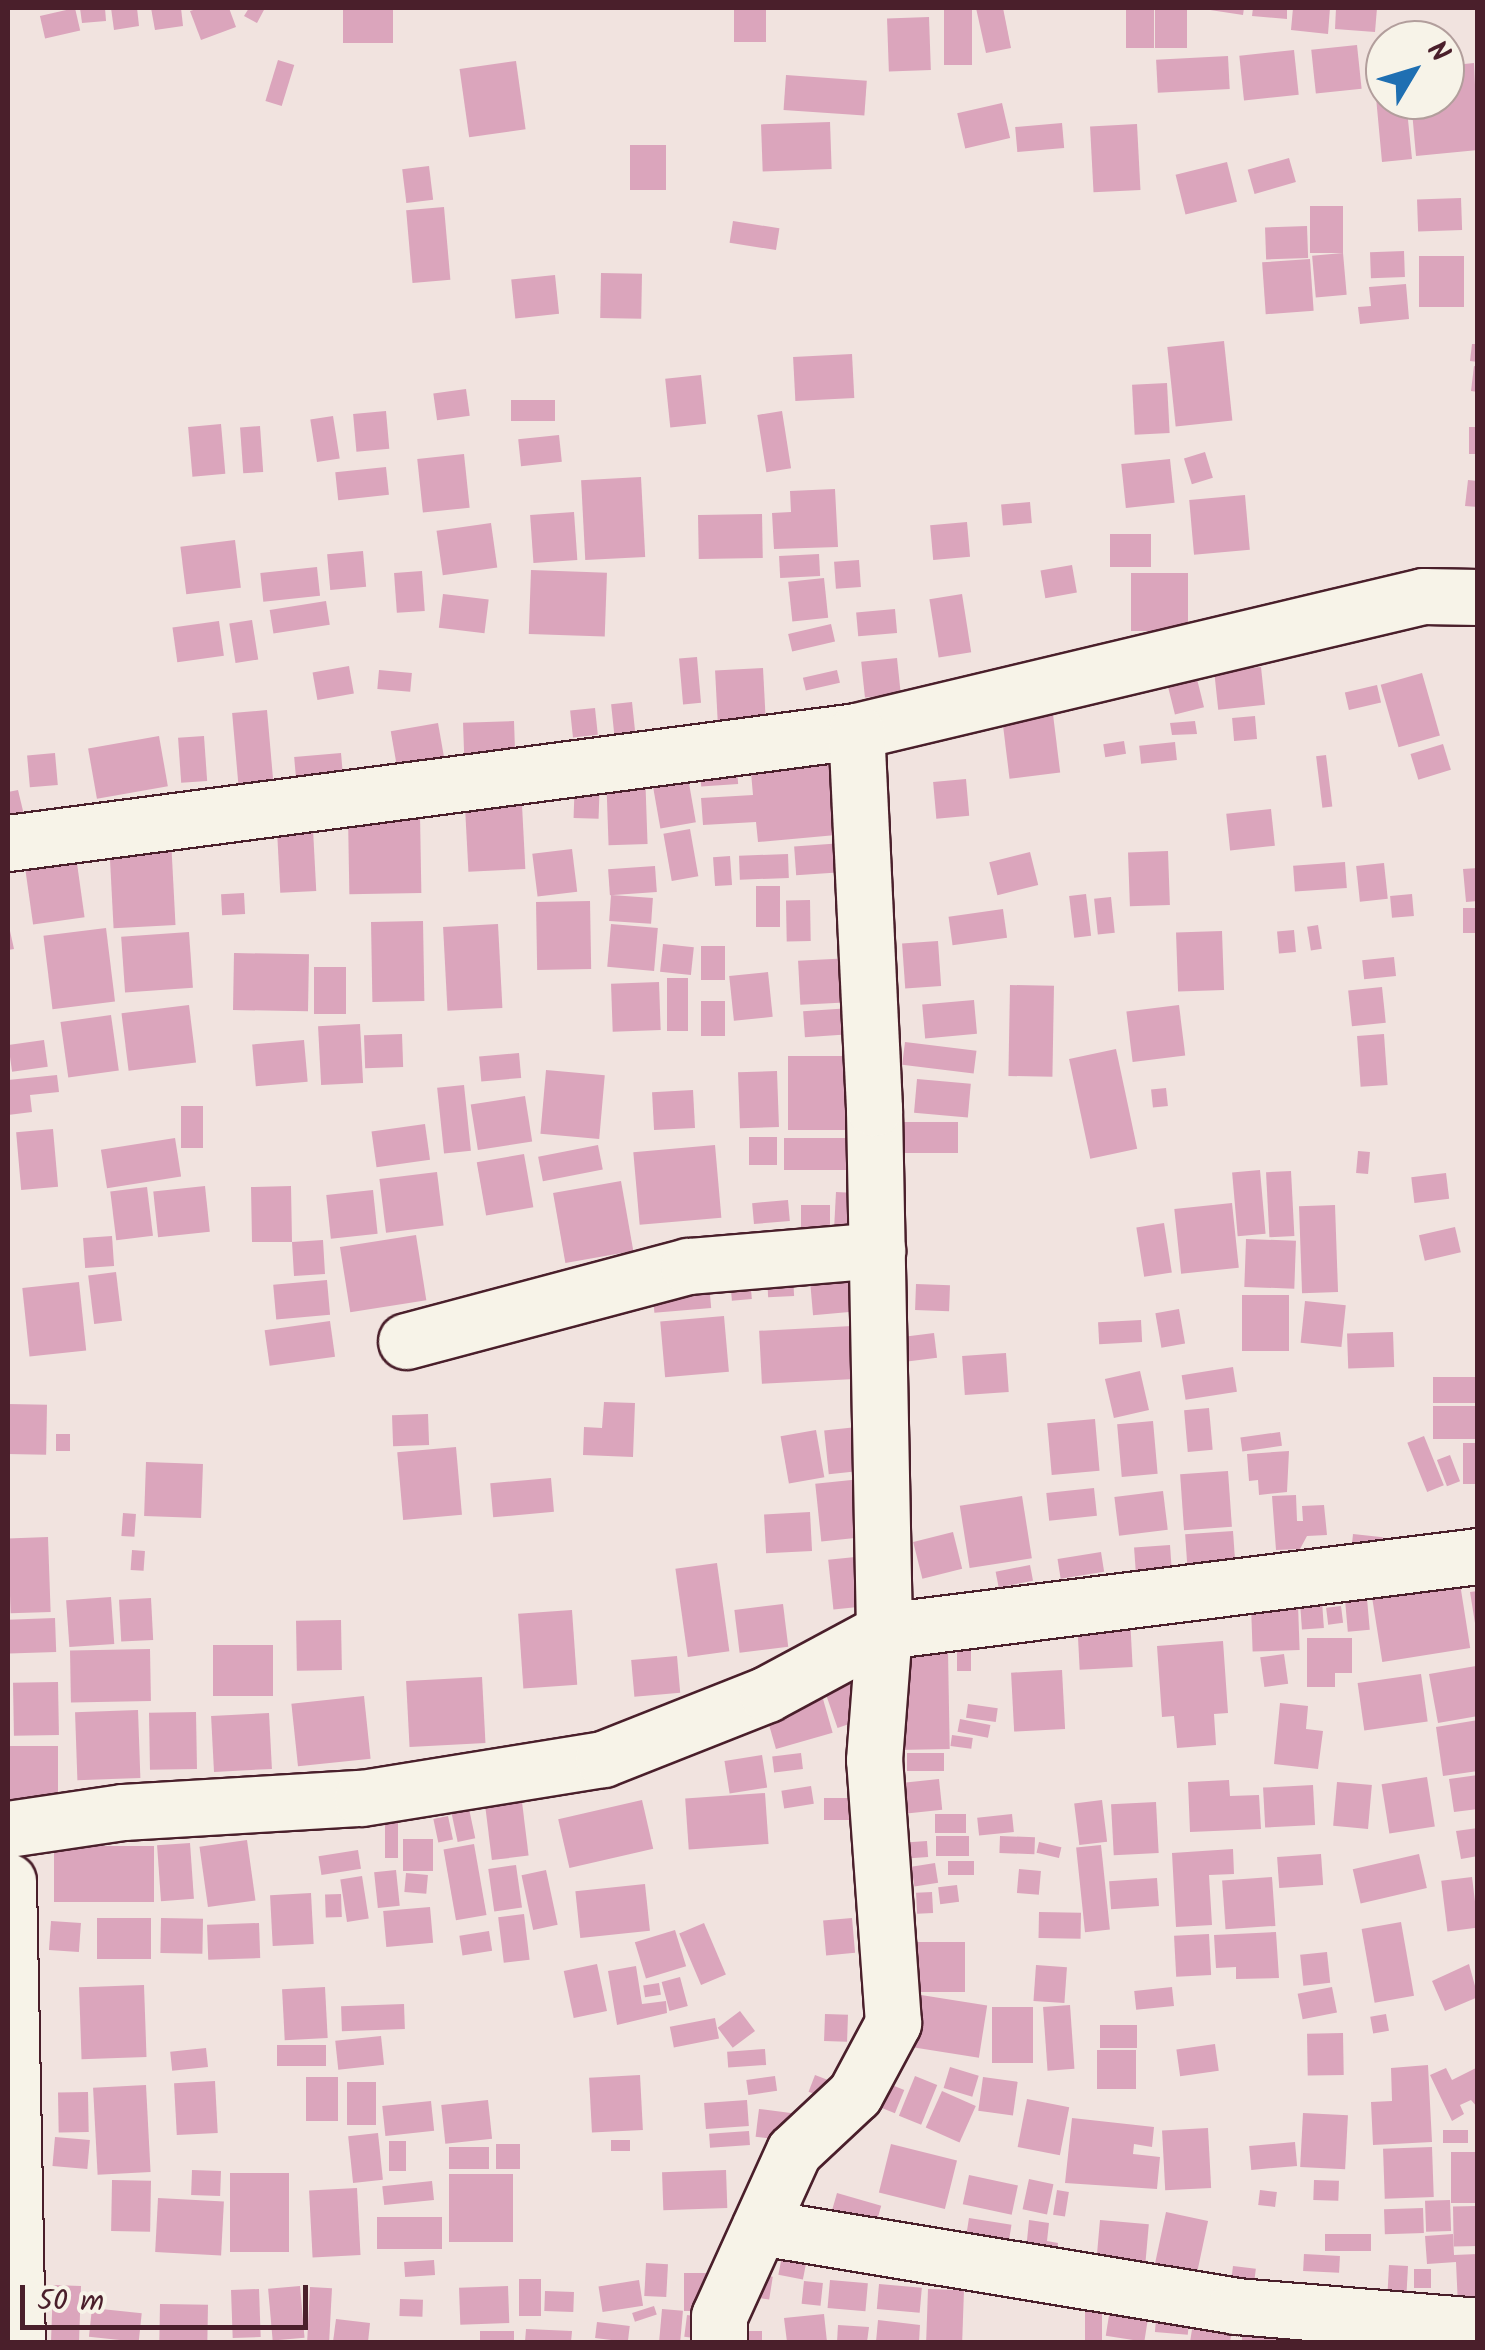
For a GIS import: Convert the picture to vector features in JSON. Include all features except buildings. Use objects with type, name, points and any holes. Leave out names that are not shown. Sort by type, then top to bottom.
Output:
[{"type":"street","points":[[8,843],[856,731],[1423,596],[1478,598]]},
{"type":"street","points":[[719,2342],[719,2316],[794,2151],[855,2094],[893,2023],[874,1760],[884,1631],[877,1250],[856,731]]},
{"type":"street","points":[[406,1341],[688,1266],[877,1250]]},
{"type":"street","points":[[8,1828],[123,1812],[362,1798],[603,1758],[767,1694],[884,1631],[1478,1556]]},
{"type":"street","points":[[8,1881],[11,2284],[18,2342]]},
{"type":"street","points":[[760,2227],[1236,2306],[1478,2326]]}]
